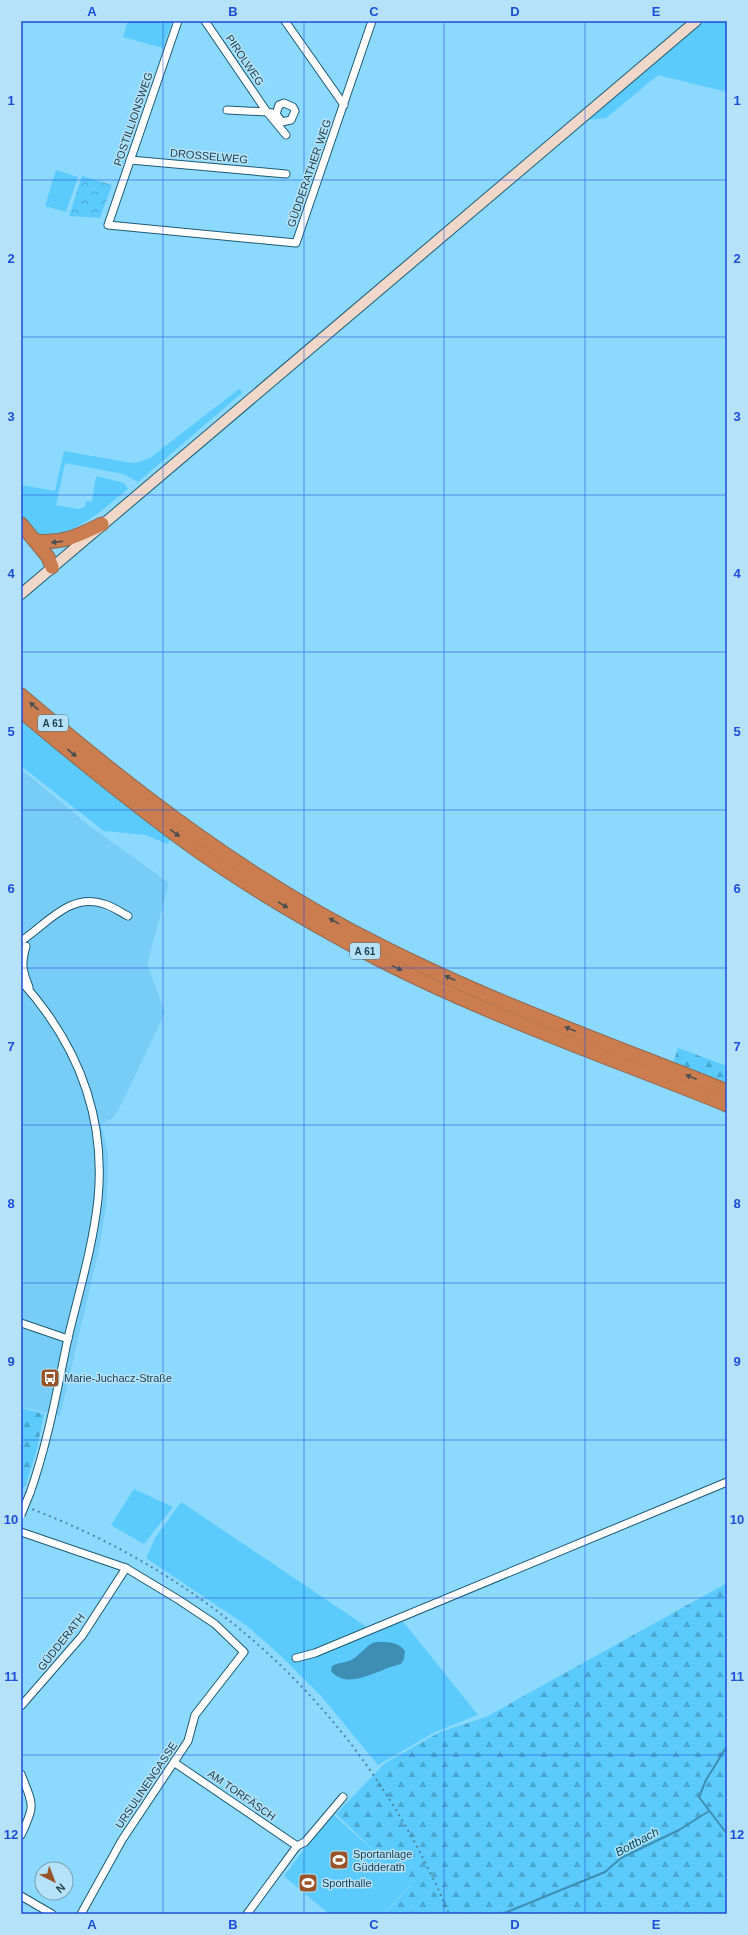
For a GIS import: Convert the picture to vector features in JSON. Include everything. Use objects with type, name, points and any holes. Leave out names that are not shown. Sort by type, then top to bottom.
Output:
[{"type":"highway","points":[[21,524],[48,557],[52,567]]},
{"type":"highway","points":[[36,541],[50,543],[63,541],[102,524]]},
{"type":"highway","points":[[21,537],[42,561],[52,567]]},
{"type":"highway","name":"A 61","points":[[21,695],[85,749],[181,823],[234,861],[309,907],[383,947],[476,990],[727,1091]]},
{"type":"highway","name":"A 61","points":[[21,711],[110,784],[197,850],[300,915],[380,959],[451,994],[727,1105]]},
{"type":"main road","points":[[21,594],[696,21]]},
{"type":"street","name":"POSTILLIONSWEG","points":[[108,224],[178,21]]},
{"type":"street","name":"PIROLWEG","points":[[206,21],[267,112],[286,135]]},
{"type":"street","points":[[285,21],[344,105]]},
{"type":"street","name":"GÜDDERATHER WEG","points":[[108,224],[296,243],[372,21]]},
{"type":"street","points":[[227,110],[267,112],[276,114]]},
{"type":"street","name":"DROSSELWEG","points":[[130,160],[286,174]]},
{"type":"street","points":[[32,993],[23,972],[23,947],[33,934],[62,909],[74,904],[103,903],[128,916]]},
{"type":"street","points":[[21,981],[52,1020],[77,1063],[89,1097],[98,1141],[98,1200],[92,1235],[43,1454],[21,1515]]},
{"type":"street","points":[[21,1323],[68,1339]]},
{"type":"street","points":[[296,1658],[315,1653],[727,1482]]},
{"type":"street","points":[[21,1532],[126,1568]]},
{"type":"street","name":"URSULINENGASSE","points":[[81,1914],[122,1840],[175,1763],[188,1741],[195,1715],[244,1652],[215,1624],[126,1568]]},
{"type":"street","name":"GÜDDERATH","points":[[21,1706],[82,1636],[126,1568]]},
{"type":"street","name":"AM TORFÄSCH","points":[[175,1763],[297,1846]]},
{"type":"street","points":[[21,1774],[33,1803],[30,1816],[21,1835]]},
{"type":"street","points":[[247,1914],[297,1846],[305,1842],[343,1797]]},
{"type":"street","points":[[21,1896],[52,1914]]},
{"type":"shaded area","points":[[21,769],[91,827],[169,883],[147,964],[165,1013],[118,1111],[111,1119],[101,1124],[108,1152],[107,1200],[99,1249],[60,1416],[21,1407]]},
{"type":"shaded area","points":[[376,1642],[399,1645],[405,1651],[404,1659],[401,1664],[355,1679],[338,1677],[331,1671],[332,1666],[351,1660]]},
{"type":"green space","points":[[128,21],[172,22],[163,48],[123,37]]},
{"type":"green space","points":[[705,21],[727,21],[727,92],[658,75],[606,118],[587,120]]},
{"type":"green space","points":[[56,170],[78,177],[66,212],[45,206]]},
{"type":"green space","points":[[82,176],[112,185],[100,218],[69,216]]},
{"type":"green space","points":[[239,389],[243,392],[138,482],[123,474],[65,463],[56,505],[78,509],[85,507],[86,501],[92,502],[96,476],[124,483],[128,489],[82,524],[65,532],[40,536],[32,530],[21,517],[21,485],[55,491],[64,451],[136,463],[150,458]]},
{"type":"green space","points":[[21,721],[171,840],[167,844],[146,835],[104,831],[21,766]]},
{"type":"green space","points":[[678,1048],[727,1066],[727,1084],[673,1063]]},
{"type":"green space","points":[[21,1408],[44,1414],[37,1449],[26,1484],[21,1491]]},
{"type":"green space","points":[[134,1489],[173,1507],[144,1544],[111,1525]]},
{"type":"green space","points":[[181,1502],[367,1627],[397,1614],[478,1715],[435,1732],[378,1765],[322,1697],[280,1655],[246,1625],[146,1558],[155,1538]]},
{"type":"green space","points":[[727,1583],[727,1914],[384,1914],[411,1886],[336,1814],[385,1763],[440,1732],[486,1717]]},
{"type":"green space","name":"Sportanlage Güdderath","points":[[334,1815],[411,1885],[383,1914],[329,1914],[284,1876],[308,1844]]},
{"type":"waterway","name":"Bottbach","points":[[727,1746],[706,1780],[699,1797],[727,1834]]},
{"type":"waterway","name":"Bottbach","points":[[502,1914],[605,1872],[621,1858],[679,1830],[709,1811]]},
{"type":"railway","points":[[21,1505],[93,1536],[160,1572],[222,1615],[279,1664],[330,1718],[376,1778],[415,1843],[449,1914]]},
{"type":"place","name":"Marie-Juchacz-Straße","points":[[50,1378]]},
{"type":"place","name":"Sportanlage Güdderath","points":[[339,1860]]},
{"type":"place","name":"Sporthalle","points":[[308,1883]]}]
